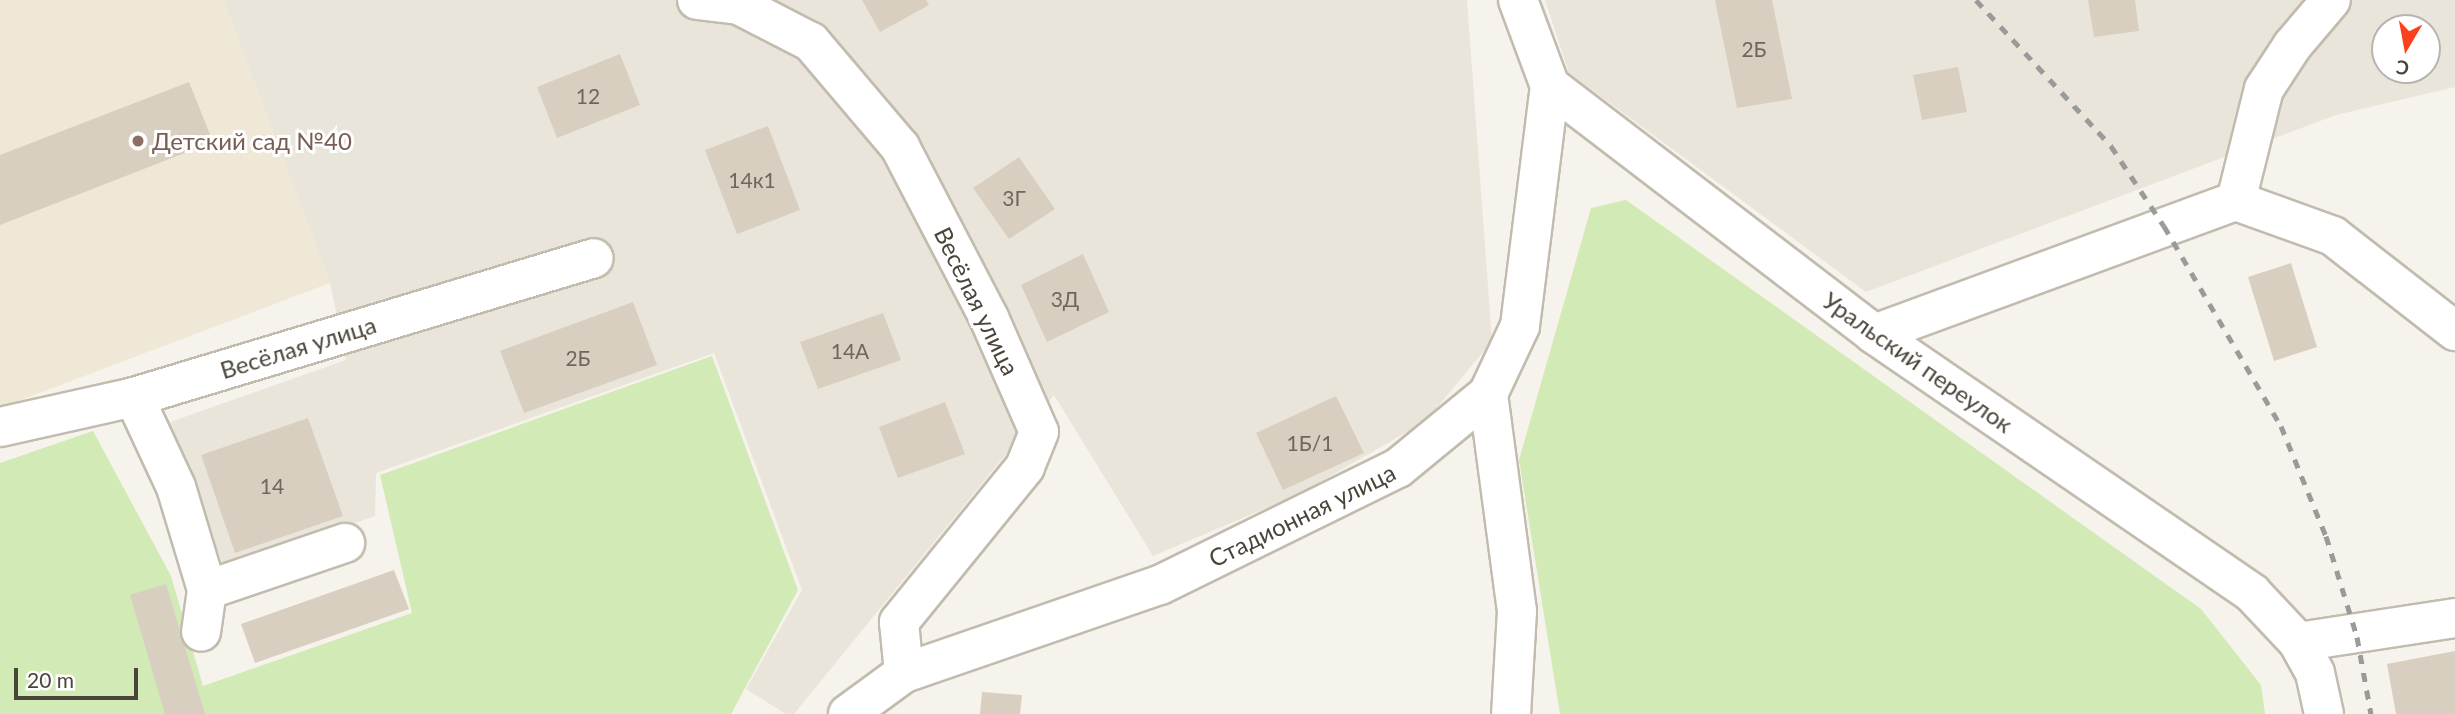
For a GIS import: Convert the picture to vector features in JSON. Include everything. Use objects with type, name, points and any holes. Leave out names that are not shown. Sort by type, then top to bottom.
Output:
[{"type":"street","name":"Весёлая улица","points":[[697,0],[739,5],[811,42],[900,147],[989,318],[1039,432],[1025,467],[900,622],[904,673]]},
{"type":"street","points":[[1518,0],[1550,86]]},
{"type":"street","points":[[2236,201],[2264,89],[2292,46],[2331,0]]},
{"type":"street","name":"Стадионная улица","points":[[848,714],[904,673],[1160,585],[1398,468],[1488,394],[1520,326],[1550,86]]},
{"type":"street","name":"Уральский переулок","points":[[1550,86],[1874,334],[2252,593],[2298,642],[2315,673],[2324,714]]},
{"type":"street","points":[[1874,334],[2236,201],[2333,236],[2455,331]]},
{"type":"street","name":"Весёлая улица","points":[[0,427],[134,397],[593,258]]},
{"type":"street","points":[[1488,394],[1517,611],[1511,714]]},
{"type":"street","points":[[134,397],[176,487],[207,590],[201,632]]},
{"type":"street","points":[[207,590],[345,543]]},
{"type":"street","points":[[2298,642],[2455,618]]},
{"type":"shaded area","name":"Детский сад №40","points":[[0,0],[223,0],[330,283],[0,408]]},
{"type":"shaded area","points":[[223,0],[1467,0],[1492,341],[1426,421],[1297,495],[1153,556],[1054,395],[794,714],[786,714],[746,689],[802,590],[714,353],[376,473],[375,516],[224,568],[170,422],[346,360],[330,283]]},
{"type":"shaded area","points":[[1545,0],[2455,0],[2455,87],[2336,115],[1866,292],[1569,73]]},
{"type":"green space","points":[[1626,200],[2201,609],[2261,685],[2265,714],[1560,714],[1519,460],[1591,208]]},
{"type":"green space","points":[[712,356],[798,590],[731,714],[0,714],[0,463],[93,431],[171,576],[203,686],[412,613],[380,475]]},
{"type":"building","points":[[862,0],[926,0],[929,5],[880,32]]},
{"type":"building","points":[[1715,0],[1772,0],[1792,99],[1737,108]]},
{"type":"building","points":[[2088,0],[2135,0],[2139,31],[2094,37]]},
{"type":"building","points":[[620,54],[640,105],[557,138],[537,87]]},
{"type":"building","points":[[1958,67],[1967,112],[1922,120],[1913,75]]},
{"type":"building","points":[[189,82],[213,142],[0,225],[0,155]]},
{"type":"building","points":[[768,126],[800,210],[737,234],[705,150]]},
{"type":"building","points":[[1019,157],[1055,209],[1009,239],[973,188]]},
{"type":"building","points":[[1083,254],[1109,312],[1047,342],[1021,285]]},
{"type":"building","points":[[2291,263],[2317,347],[2274,361],[2248,277]]},
{"type":"building","points":[[633,302],[657,365],[524,413],[500,351]]},
{"type":"building","points":[[883,313],[901,360],[818,389],[800,342]]},
{"type":"building","points":[[1336,396],[1364,453],[1283,490],[1256,433]]},
{"type":"building","points":[[945,402],[965,454],[898,478],[879,427]]},
{"type":"building","points":[[308,418],[343,516],[235,553],[201,455]]},
{"type":"building","points":[[394,570],[409,609],[255,663],[241,624]]},
{"type":"building","points":[[166,584],[205,714],[165,714],[130,595]]},
{"type":"building","points":[[2455,651],[2455,714],[2396,714],[2387,664]]},
{"type":"building","points":[[982,692],[1022,695],[1020,714],[980,714]]},
{"type":"railway","points":[[1976,0],[2111,146],[2164,226],[2281,426],[2326,536],[2357,637],[2371,714]]},
{"type":"place","name":"Детский сад №40","points":[[138,141]]}]
